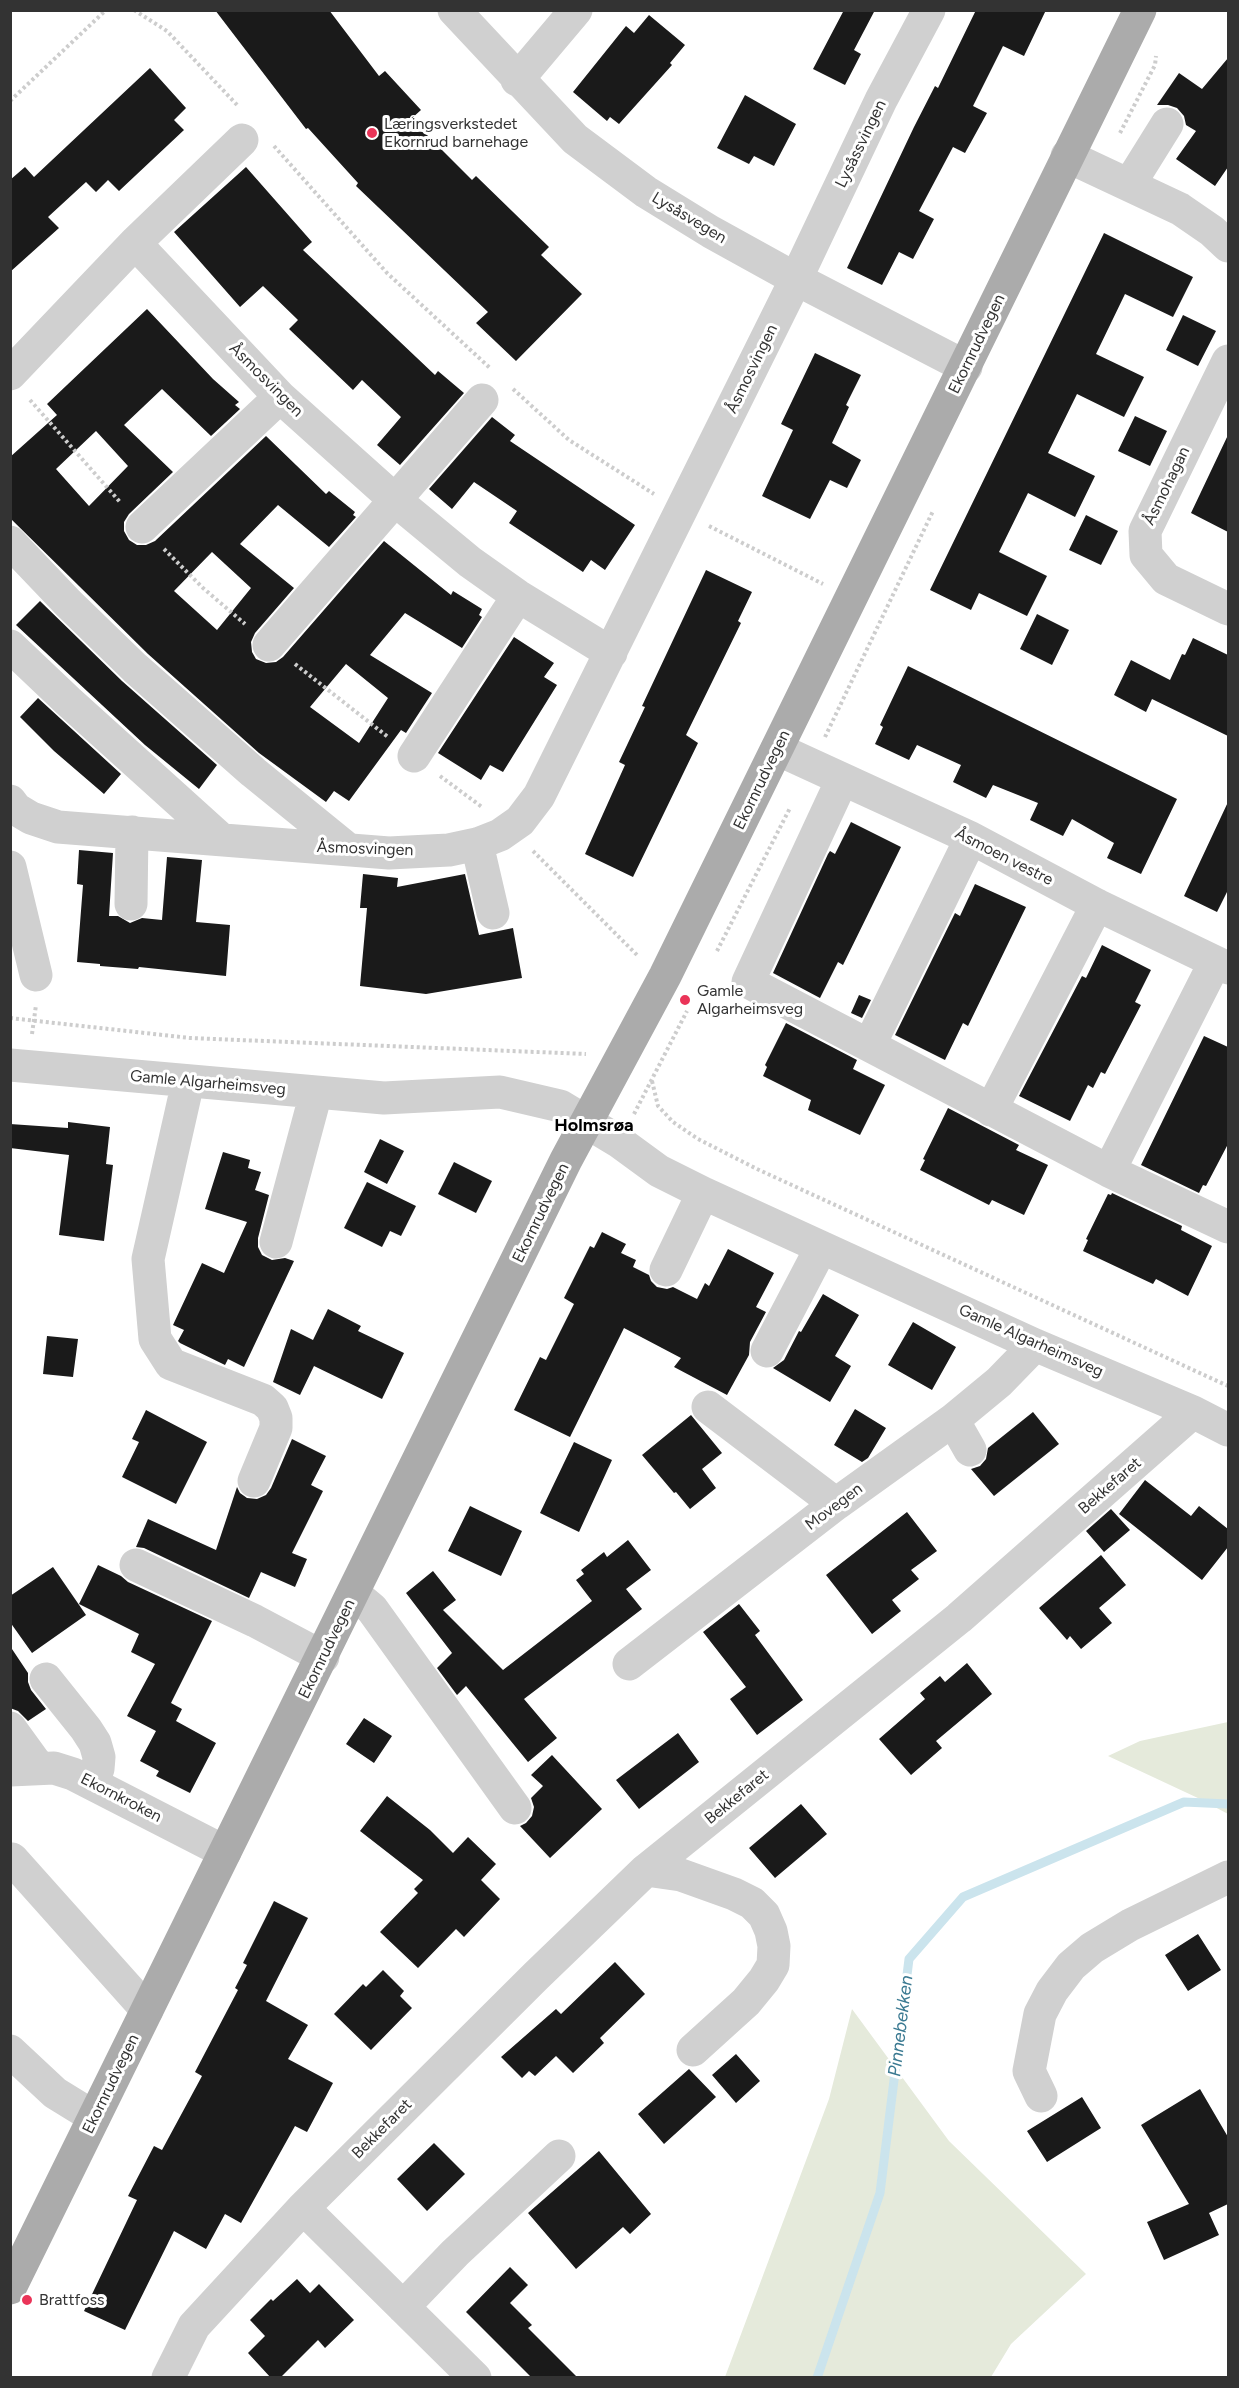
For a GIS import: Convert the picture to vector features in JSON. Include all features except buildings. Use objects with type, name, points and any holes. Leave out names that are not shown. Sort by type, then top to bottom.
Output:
[{"type":"main road","name":"Ekornrudvegen","points":[[10,2288],[587,1121],[665,976],[1140,10]]},
{"type":"street","name":"Lysåsvegen","points":[[454,10],[517,80],[575,139],[646,192],[711,232],[796,279],[966,367]]},
{"type":"street","points":[[517,80],[576,10]]},
{"type":"street","name":"Lysåssvingen","points":[[796,279],[881,100],[929,10]]},
{"type":"street","points":[[1129,185],[1167,124]]},
{"type":"street","points":[[10,374],[135,243],[251,130]]},
{"type":"street","points":[[1067,156],[1180,209],[1212,231],[1228,246]]},
{"type":"street","name":"Åsmosvingen","points":[[135,243],[280,397],[395,500],[470,562],[518,596],[611,652]]},
{"type":"street","name":"Åsmosvingen","points":[[12,809],[30,818],[58,826],[389,853],[449,850],[477,844],[510,829],[531,809],[539,796],[796,279]]},
{"type":"street","name":"Åsmohagan","points":[[1228,361],[1145,531],[1145,539],[1146,555],[1166,579],[1228,609]]},
{"type":"street","points":[[269,645],[395,500],[495,392]]},
{"type":"street","points":[[142,527],[280,397]]},
{"type":"street","points":[[10,542],[135,668],[253,772],[349,850]]},
{"type":"street","points":[[414,756],[518,596]]},
{"type":"street","points":[[10,646],[222,840]]},
{"type":"street","name":"Åsmoen vestre","points":[[777,749],[971,838],[1097,905],[1222,965]]},
{"type":"street","points":[[842,780],[748,982],[1109,1171],[1228,1227]]},
{"type":"street","points":[[131,904],[132,832]]},
{"type":"street","points":[[870,1044],[971,838]]},
{"type":"street","points":[[477,844],[493,913]]},
{"type":"street","points":[[10,867],[36,975]]},
{"type":"street","points":[[992,1110],[1097,905]]},
{"type":"street","points":[[1109,1171],[1222,965]]},
{"type":"street","name":"Gamle Algarheimsveg","points":[[18,1066],[384,1098],[500,1092],[560,1106],[587,1121],[659,1171],[703,1193],[821,1248],[878,1271],[1035,1345],[1193,1412],[1228,1430]]},
{"type":"street","points":[[188,1082],[148,1259],[155,1339],[171,1364],[263,1401],[272,1408],[276,1418],[276,1428],[254,1481]]},
{"type":"street","points":[[276,1242],[316,1093]]},
{"type":"street","points":[[666,1270],[703,1193]]},
{"type":"street","points":[[767,1351],[821,1248]]},
{"type":"street","name":"Movegen","points":[[629,1664],[836,1504],[953,1419],[999,1382],[1035,1345]]},
{"type":"street","points":[[708,1407],[836,1504]]},
{"type":"street","name":"Bekkefaret","points":[[168,2378],[194,2326],[303,2208],[646,1870],[959,1618],[1193,1412]]},
{"type":"street","points":[[953,1419],[970,1450]]},
{"type":"street","points":[[136,1564],[255,1621],[323,1657]]},
{"type":"street","points":[[354,1594],[372,1609],[515,1808]]},
{"type":"street","points":[[46,1678],[95,1743],[99,1757],[98,1769],[91,1783]]},
{"type":"street","points":[[10,1728],[25,1769]]},
{"type":"street","name":"Ekornkroken","points":[[25,1769],[54,1768],[73,1774],[225,1852]]},
{"type":"street","points":[[12,1859],[147,2010]]},
{"type":"street","points":[[646,1870],[681,1875],[734,1894],[752,1903],[764,1915],[771,1931],[774,1946],[773,1965],[764,1980],[746,2002],[693,2050]]},
{"type":"street","points":[[1041,2096],[1029,2071],[1040,2014],[1052,1991],[1071,1966],[1092,1948],[1130,1924],[1228,1877]]},
{"type":"street","points":[[10,2051],[55,2093],[94,2117]]},
{"type":"street","points":[[404,2307],[455,2253],[559,2156]]},
{"type":"street","points":[[303,2208],[475,2378]]},
{"type":"path","points":[[10,101],[106,10]]},
{"type":"path","points":[[134,10],[167,31],[251,130],[387,273],[491,369]]},
{"type":"path","points":[[495,392],[681,512],[852,598]]},
{"type":"path","points":[[510,829],[637,955],[665,976]]},
{"type":"path","points":[[18,1066],[34,1020],[38,990],[36,975]]},
{"type":"path","points":[[10,1018],[190,1038],[587,1054]]},
{"type":"path","points":[[652,1080],[658,1106],[673,1122],[698,1139],[757,1169],[1228,1386]]},
{"type":"shaded area","points":[[1228,1722],[1228,1814],[1108,1756],[1140,1741]]},
{"type":"shaded area","points":[[852,2009],[949,2141],[1086,2274],[1011,2344],[991,2377],[725,2377],[829,2099]]},
{"type":"waterway","name":"Pinnebekken","points":[[817,2378],[880,2193],[909,1959],[963,1897],[1184,1802],[1228,1804]]},
{"type":"place","name":"Læringsverkstedet Ekornrud barnehage","points":[[372,133]]},
{"type":"place","name":"Gamle Algarheimsveg","points":[[685,1000]]},
{"type":"place","name":"Brattfoss","points":[[27,2300]]},
{"type":"district","name":"Holmsrøa","points":[[594,1126]]}]
